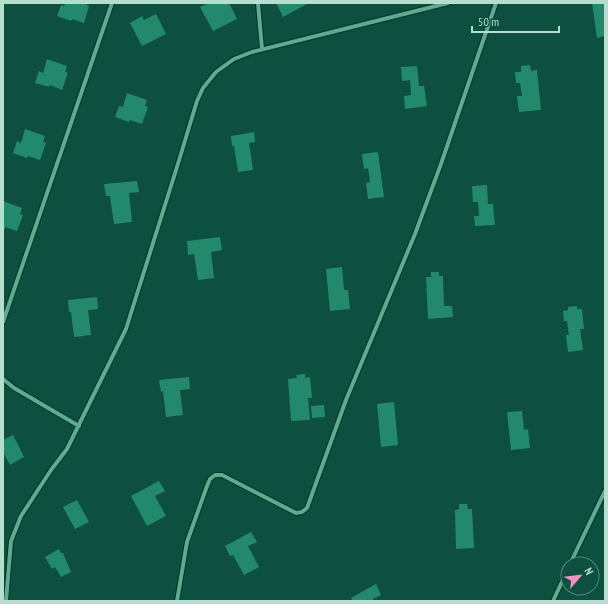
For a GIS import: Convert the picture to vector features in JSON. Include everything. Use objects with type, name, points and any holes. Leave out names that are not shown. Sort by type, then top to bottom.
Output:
[{"type":"street","points":[[3,322],[112,3]]},
{"type":"street","points":[[258,3],[262,49]]},
{"type":"street","points":[[6,601],[11,541],[21,516],[51,470],[67,450],[126,329],[197,101],[203,88],[216,72],[234,59],[262,49],[448,3]]},
{"type":"street","points":[[177,601],[187,542],[210,479],[216,475],[222,475],[296,513],[302,512],[307,508],[346,400],[415,234],[441,164],[496,3]]},
{"type":"street","points":[[3,379],[14,388],[79,426]]},
{"type":"street","points":[[574,556],[605,491]]},
{"type":"street","points":[[552,601],[560,584]]},
{"type":"building","points":[[65,3],[87,3],[89,6],[84,23],[72,19],[71,21],[57,16],[61,5],[64,6]]},
{"type":"building","points":[[209,3],[229,3],[237,19],[213,31],[200,7]]},
{"type":"building","points":[[276,3],[306,3],[307,4],[283,17]]},
{"type":"building","points":[[592,3],[605,3],[605,36],[597,38]]},
{"type":"building","points":[[156,14],[166,34],[142,46],[130,23],[142,16],[144,20]]},
{"type":"building","points":[[47,59],[67,66],[65,72],[68,73],[62,90],[50,85],[49,87],[35,83],[39,71],[43,73]]},
{"type":"building","points":[[530,65],[531,71],[537,70],[541,110],[519,112],[517,96],[522,96],[520,83],[516,83],[515,72],[521,72],[521,66]]},
{"type":"building","points":[[417,66],[419,86],[424,86],[427,106],[405,109],[404,96],[411,95],[410,80],[402,81],[401,67]]},
{"type":"building","points":[[127,93],[147,100],[145,106],[148,107],[142,124],[130,120],[129,122],[115,117],[119,106],[123,107]]},
{"type":"building","points":[[25,129],[45,136],[43,142],[46,143],[40,160],[28,156],[27,158],[13,153],[17,141],[21,143]]},
{"type":"building","points":[[254,132],[255,142],[249,143],[253,170],[238,172],[231,136]]},
{"type":"building","points":[[378,152],[384,197],[368,199],[366,183],[370,182],[368,168],[364,169],[362,154]]},
{"type":"building","points":[[137,181],[139,192],[129,193],[132,222],[114,224],[110,196],[106,196],[104,184]]},
{"type":"building","points":[[487,185],[488,204],[493,204],[495,225],[475,226],[474,216],[479,216],[478,202],[473,202],[472,186]]},
{"type":"building","points":[[3,201],[22,208],[20,214],[23,215],[17,231],[5,227],[5,230],[3,229]]},
{"type":"building","points":[[220,237],[222,250],[211,252],[214,278],[198,280],[194,254],[188,255],[187,241]]},
{"type":"building","points":[[342,267],[344,290],[348,290],[350,309],[330,311],[326,269]]},
{"type":"building","points":[[431,272],[439,272],[439,276],[443,276],[444,306],[452,306],[453,317],[428,319],[426,277],[431,277]]},
{"type":"building","points":[[97,297],[98,309],[88,310],[91,335],[74,337],[68,300]]},
{"type":"building","points":[[577,306],[577,309],[582,309],[584,329],[580,329],[583,350],[568,352],[566,335],[569,335],[567,321],[564,321],[563,311],[568,310],[568,307]]},
{"type":"building","points":[[305,374],[305,378],[310,377],[312,398],[308,398],[310,420],[291,421],[288,379],[297,378],[296,375]]},
{"type":"building","points":[[189,377],[190,389],[180,390],[183,415],[166,417],[163,391],[161,392],[159,380]]},
{"type":"building","points":[[394,402],[398,445],[381,447],[377,404]]},
{"type":"building","points":[[324,405],[325,417],[312,418],[311,406]]},
{"type":"building","points":[[522,411],[524,430],[528,429],[530,448],[511,450],[507,412]]},
{"type":"building","points":[[13,435],[24,457],[10,465],[3,452],[3,440]]},
{"type":"building","points":[[159,481],[165,491],[155,496],[166,516],[147,526],[131,496]]},
{"type":"building","points":[[77,500],[89,522],[75,529],[63,507]]},
{"type":"building","points":[[459,504],[467,504],[468,509],[472,509],[474,548],[456,549],[455,510],[459,509]]},
{"type":"building","points":[[251,532],[257,542],[248,546],[259,567],[244,575],[233,555],[230,556],[225,546]]},
{"type":"building","points":[[59,549],[61,553],[63,553],[71,572],[61,577],[55,567],[52,569],[45,557]]},
{"type":"building","points":[[376,584],[381,595],[373,599],[373,601],[353,601],[351,598]]}]
